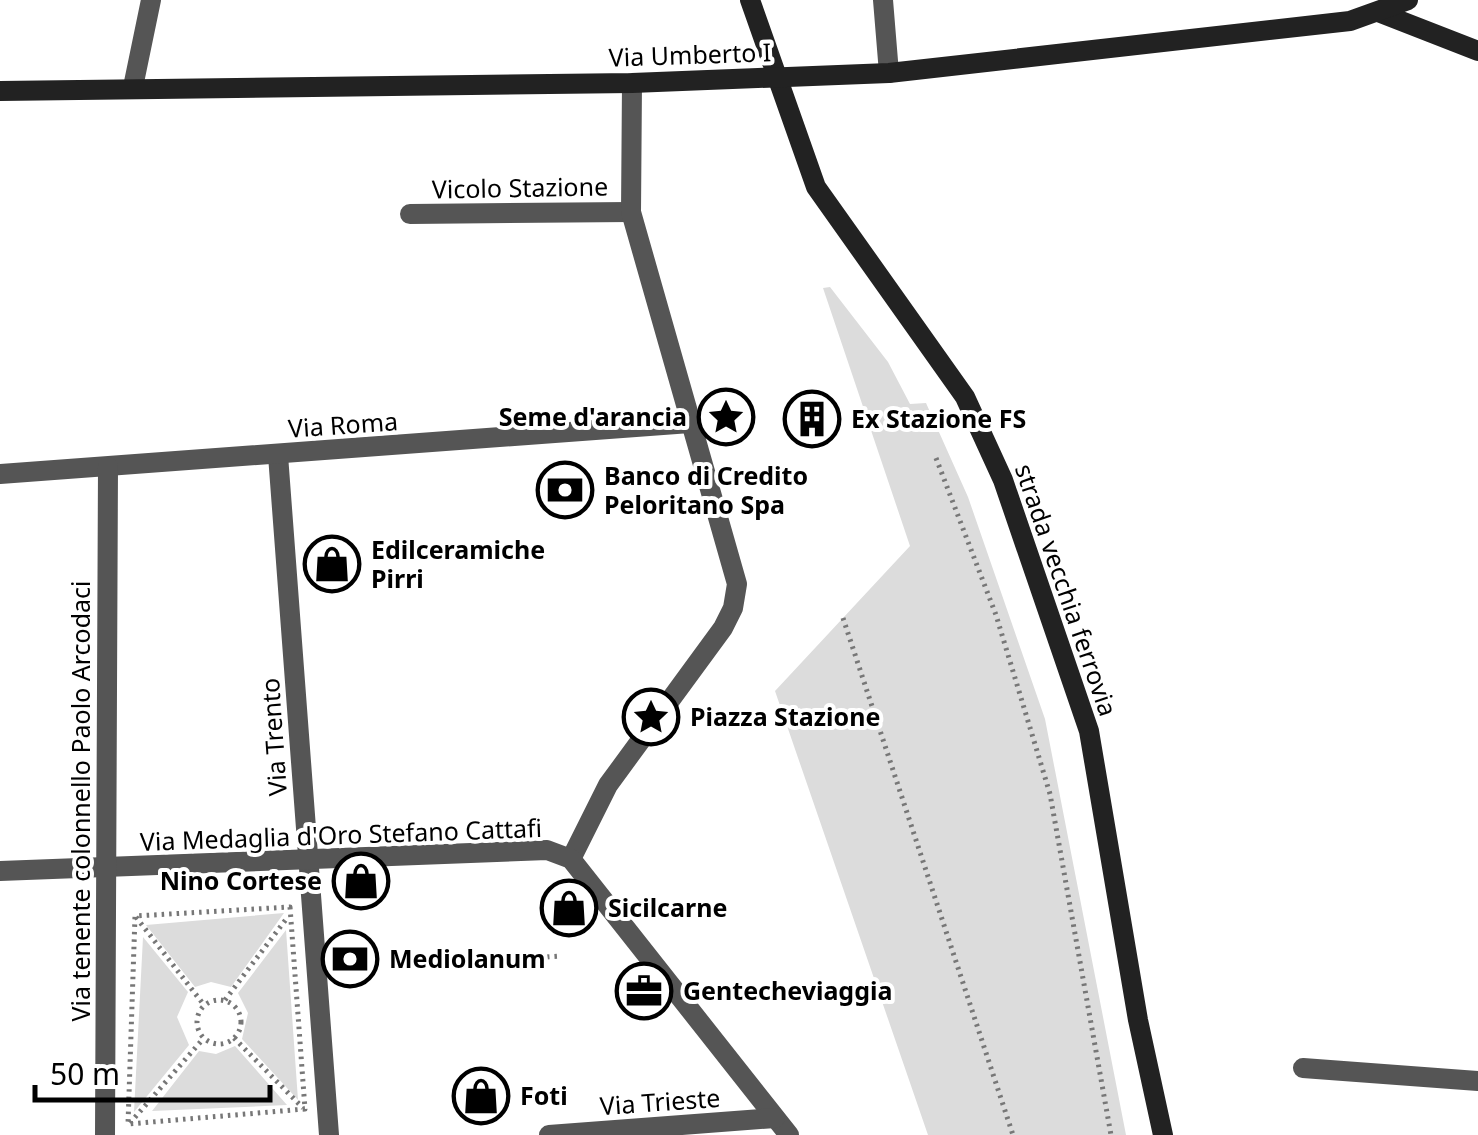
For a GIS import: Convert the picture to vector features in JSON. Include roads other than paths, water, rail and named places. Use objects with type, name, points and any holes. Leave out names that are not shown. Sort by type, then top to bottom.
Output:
[{"type":"street","points":[[133,88],[151,0]]},
{"type":"street","name":"strada vecchia ferrovia","points":[[750,0],[816,187],[966,397],[1002,480],[1076,685],[1092,744],[1138,1020],[1163,1135]]},
{"type":"street","points":[[882,0],[889,73]]},
{"type":"street","name":"Via Umberto I","points":[[0,91],[632,83],[889,73],[1350,21],[1408,0]]},
{"type":"street","points":[[1378,12],[1478,51]]},
{"type":"street","points":[[571,860],[608,785],[733,608],[734,562],[631,212],[632,83]]},
{"type":"street","name":"Vicolo Stazione","points":[[410,214],[631,212]]},
{"type":"street","name":"Via Roma","points":[[0,474],[690,423]]},
{"type":"street","name":"Via Trento","points":[[278,455],[308,859],[321,1128]]},
{"type":"street","name":"Via tenente colonnello Paolo Arcodaci","points":[[105,1135],[108,467]]},
{"type":"street","name":"Via Medaglia d'Oro Stefano Cattafi","points":[[0,870],[547,850],[571,860],[782,1127]]},
{"type":"street","points":[[1304,1068],[1478,1081]]},
{"type":"street","name":"Via Trieste","points":[[549,1135],[782,1127]]},
{"type":"place","name":"Seme d'arancia","points":[[726,417]]},
{"type":"place","name":"Ex Stazione FS","points":[[812,419]]},
{"type":"place","name":"Banco di Credito Peloritano Spa","points":[[565,490]]},
{"type":"place","name":"Edilceramiche Pirri","points":[[332,564]]},
{"type":"place","name":"Piazza Stazione","points":[[651,717]]},
{"type":"place","name":"Nino Cortese","points":[[361,881]]},
{"type":"place","name":"Sicilcarne","points":[[569,908]]},
{"type":"place","name":"Mediolanum","points":[[350,959]]},
{"type":"place","name":"Gentecheviaggia","points":[[644,991]]},
{"type":"place","name":"Foti","points":[[481,1096]]}]
